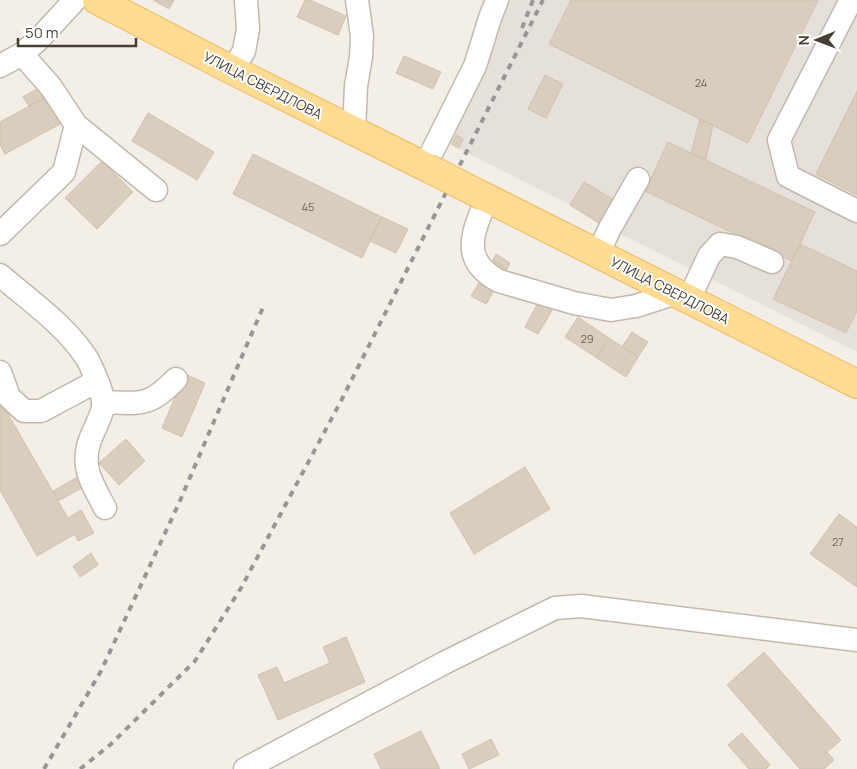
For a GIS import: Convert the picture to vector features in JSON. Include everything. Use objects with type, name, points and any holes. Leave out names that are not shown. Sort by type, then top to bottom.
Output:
[{"type":"main road","name":"УЛИЦА СВЕРДЛОВА","points":[[97,0],[232,70],[857,384]]},
{"type":"street","points":[[0,66],[22,54],[38,40],[75,0]]},
{"type":"street","points":[[232,70],[244,50],[248,28],[246,0]]},
{"type":"street","points":[[354,130],[356,86],[361,58],[362,36],[357,0]]},
{"type":"street","points":[[427,167],[475,66],[497,0]]},
{"type":"street","points":[[851,0],[779,140],[788,176],[857,211]]},
{"type":"street","points":[[22,54],[51,87],[76,125],[156,190]]},
{"type":"street","points":[[0,234],[64,172],[76,125]]},
{"type":"street","points":[[598,254],[610,228],[638,179]]},
{"type":"street","points":[[485,197],[472,243],[474,256],[479,266],[499,281],[574,303],[611,310],[683,296],[709,256],[720,244],[736,247],[772,262]]},
{"type":"street","points":[[0,275],[44,311],[68,336],[86,358],[97,381],[103,402],[89,443],[87,466],[88,476],[105,508]]},
{"type":"street","points":[[0,372],[9,397],[24,411],[42,412],[97,381]]},
{"type":"street","points":[[103,402],[147,402],[164,392],[176,379]]},
{"type":"street","points":[[247,769],[444,663],[555,608],[581,606],[857,640]]},
{"type":"shaded area","points":[[491,0],[857,0],[857,352],[602,225],[570,205],[437,138]]},
{"type":"building","points":[[153,0],[174,0],[169,9]]},
{"type":"building","points":[[305,0],[310,0],[346,16],[338,35],[297,17]]},
{"type":"building","points":[[571,0],[818,0],[748,143],[549,44]]},
{"type":"building","points":[[404,56],[441,72],[433,89],[396,73]]},
{"type":"building","points":[[545,75],[563,84],[546,118],[528,109]]},
{"type":"building","points":[[40,87],[46,97],[29,106],[23,97]]},
{"type":"building","points":[[857,91],[857,195],[816,174]]},
{"type":"building","points":[[46,97],[60,124],[5,154],[0,145],[0,122]]},
{"type":"building","points":[[148,113],[214,152],[197,180],[132,141]]},
{"type":"building","points":[[700,119],[713,125],[706,159],[691,153]]},
{"type":"building","points":[[456,135],[463,139],[459,148],[452,144]]},
{"type":"building","points":[[668,142],[815,212],[792,261],[645,191]]},
{"type":"building","points":[[253,154],[382,217],[362,258],[233,194]]},
{"type":"building","points":[[102,161],[133,192],[97,229],[65,198]]},
{"type":"building","points":[[584,182],[616,201],[602,225],[570,205]]},
{"type":"building","points":[[382,217],[408,229],[396,253],[370,241]]},
{"type":"building","points":[[800,244],[857,271],[857,311],[846,333],[773,299]]},
{"type":"building","points":[[496,254],[510,263],[507,269],[493,260]]},
{"type":"building","points":[[493,260],[507,269],[486,304],[471,296]]},
{"type":"building","points":[[539,301],[553,309],[538,334],[525,327]]},
{"type":"building","points":[[578,317],[609,338],[597,358],[565,337]]},
{"type":"building","points":[[632,332],[648,342],[638,357],[622,347]]},
{"type":"building","points":[[609,338],[638,357],[626,377],[597,358]]},
{"type":"building","points":[[185,374],[205,383],[182,437],[162,428]]},
{"type":"building","points":[[0,400],[68,518],[81,510],[94,533],[78,541],[75,534],[37,556],[0,490]]},
{"type":"building","points":[[126,439],[145,461],[119,485],[99,463]]},
{"type":"building","points":[[525,467],[550,509],[474,554],[450,513]]},
{"type":"building","points":[[83,474],[89,484],[58,501],[53,491]]},
{"type":"building","points":[[839,514],[857,527],[857,587],[810,554]]},
{"type":"building","points":[[91,553],[98,565],[80,577],[73,566]]},
{"type":"building","points":[[346,637],[365,682],[278,720],[258,675],[277,667],[284,683],[330,663],[323,647]]},
{"type":"building","points":[[764,652],[841,740],[827,752],[834,760],[824,769],[800,769],[727,685]]},
{"type":"building","points":[[421,731],[440,769],[381,769],[374,754]]},
{"type":"building","points":[[742,733],[770,765],[766,769],[749,769],[728,745]]},
{"type":"building","points":[[491,739],[499,755],[469,769],[462,754]]},
{"type":"railway","points":[[522,28],[533,0]]},
{"type":"railway","points":[[80,769],[110,745],[195,661],[241,588],[341,401],[543,0]]},
{"type":"railway","points":[[44,769],[101,671],[179,503],[264,305]]}]
